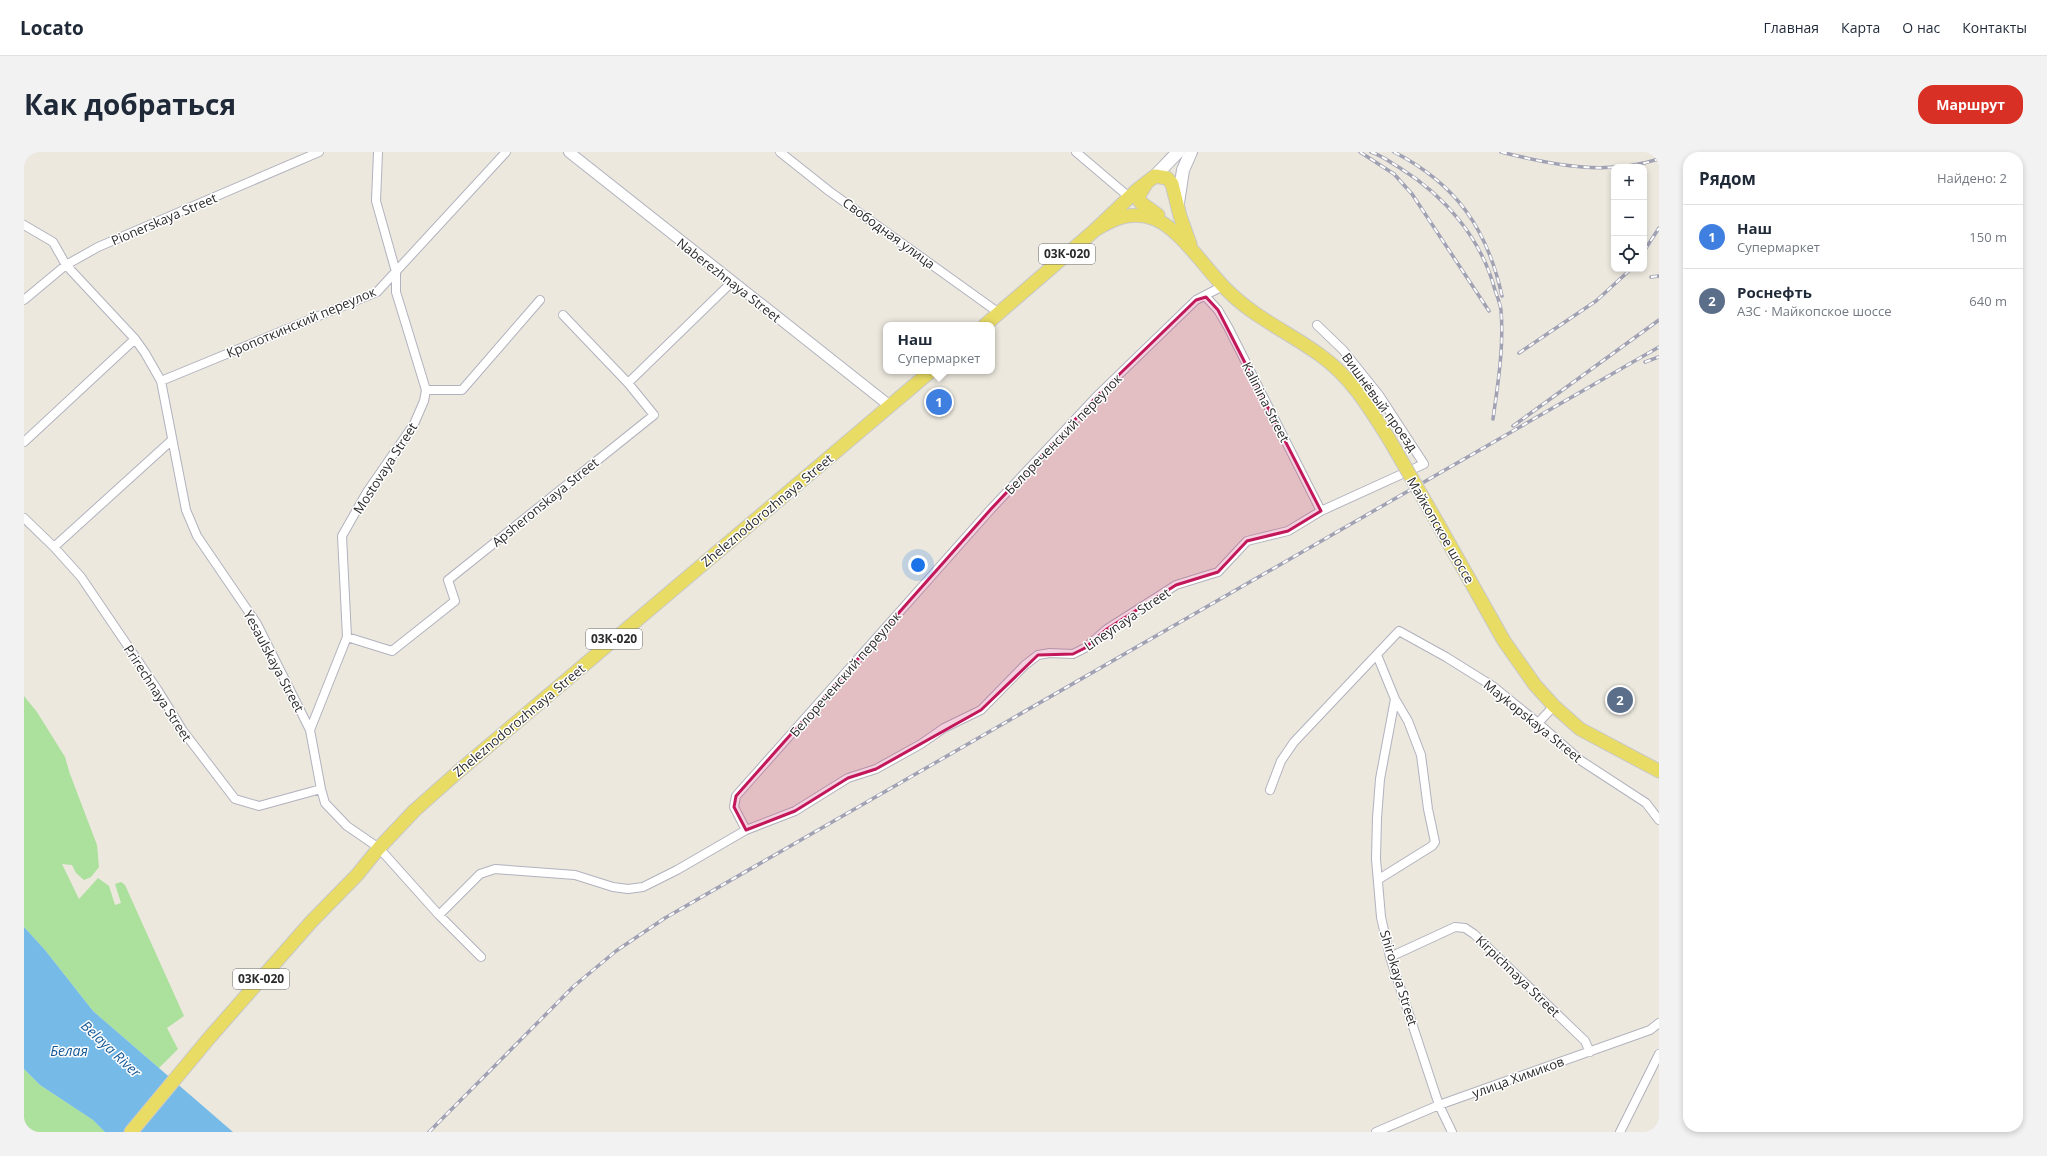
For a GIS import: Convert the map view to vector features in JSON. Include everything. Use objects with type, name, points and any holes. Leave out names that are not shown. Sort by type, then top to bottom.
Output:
[{"type":"main road","points":[[1175,232],[1164,218],[1140,202],[1139,194],[1152,178],[1178,152]]},
{"type":"main road","points":[[1178,209],[1182,174],[1192,152]]},
{"type":"main road","name":"03К-020","points":[[988,322],[1095,230],[1129,197],[1152,178]]},
{"type":"main road","points":[[1152,178],[1167,178],[1172,184],[1184,228],[1194,252]]},
{"type":"main road","points":[[1095,230],[1118,217],[1136,215],[1156,219],[1175,232]]},
{"type":"main road","name":"Майкопское шоссе","points":[[1175,232],[1247,309],[1320,354],[1335,366],[1362,396],[1389,439],[1504,641],[1535,685],[1554,706],[1580,729],[1659,771]]},
{"type":"main road","name":"Zheleznodorozhnaya Street","points":[[131,1132],[210,1037],[311,922],[357,875],[379,848],[415,810],[459,770],[927,374]]},
{"type":"street","name":"Pionerskaya Street","points":[[24,300],[66,265],[98,247],[319,152]]},
{"type":"street","points":[[378,152],[376,201],[396,272],[396,292],[426,390],[462,390],[540,300]]},
{"type":"street","name":"Кропоткинский переулок","points":[[161,381],[377,292],[506,152]]},
{"type":"street","name":"Naberezhnaya Street","points":[[569,152],[890,406]]},
{"type":"street","name":"Свободная улица","points":[[780,152],[830,191],[999,313]]},
{"type":"street","points":[[1076,152],[1129,197]]},
{"type":"street","points":[[24,225],[53,242],[66,265]]},
{"type":"street","name":"Yesaulskaya Street","points":[[66,265],[135,339],[161,381],[186,510],[197,536],[257,624],[310,730],[325,803],[347,826],[379,848],[439,916],[481,957]]},
{"type":"street","points":[[628,383],[732,282]]},
{"type":"street","name":"Белореченский переулок","points":[[746,830],[734,807],[736,796],[990,509],[1099,394],[1196,300],[1206,297],[1224,286]]},
{"type":"street","name":"Kalinina Street","points":[[1206,297],[1218,310],[1228,327],[1321,511]]},
{"type":"street","name":"Apsheronskaya Street","points":[[347,637],[392,651],[455,601],[448,580],[654,415],[628,383],[563,315]]},
{"type":"street","name":"Вишнёвый проезд","points":[[1317,325],[1344,350],[1370,384],[1424,464]]},
{"type":"street","points":[[24,442],[135,339]]},
{"type":"street","name":"Mostovaya Street","points":[[310,730],[347,637],[342,536],[367,492],[414,424],[424,401],[426,390]]},
{"type":"street","points":[[54,547],[172,440]]},
{"type":"street","name":"Lineynaya Street","points":[[746,830],[794,811],[848,778],[876,769],[921,744],[944,728],[981,710],[1025,665],[1038,655],[1050,653],[1073,654],[1085,648],[1107,629],[1176,585],[1218,572],[1247,541],[1288,531],[1321,511],[1424,464]]},
{"type":"street","name":"Prirechnaya Street","points":[[24,518],[54,547],[81,577],[157,689],[183,731],[235,799],[259,806],[321,789]]},
{"type":"street","name":"Maykopskaya Street","points":[[1376,655],[1399,632],[1446,657],[1494,687],[1580,760],[1646,803],[1659,820]]},
{"type":"street","points":[[1270,790],[1281,761],[1294,742],[1376,655],[1395,699],[1408,721],[1421,755],[1428,809],[1435,842],[1432,846],[1379,878]]},
{"type":"street","name":"Shirokaya Street","points":[[1395,699],[1380,779],[1377,818],[1376,859],[1382,918],[1390,957],[1439,1105],[1452,1132]]},
{"type":"street","points":[[1538,723],[1554,706]]},
{"type":"street","points":[[439,916],[480,874],[495,869],[575,875],[612,887],[628,889],[643,887],[677,870],[746,830]]},
{"type":"street","name":"Kirpichnaya Street","points":[[1390,957],[1455,927],[1465,928],[1474,934],[1531,987],[1585,1041],[1590,1052]]},
{"type":"street","name":"улица Химиков","points":[[1376,1132],[1439,1105],[1650,1030],[1659,1023]]},
{"type":"street","points":[[1620,1132],[1659,1054]]},
{"type":"highlighted area","points":[[1206,297],[1218,310],[1321,511],[1288,531],[1247,541],[1218,572],[1176,585],[1107,629],[1085,648],[1073,654],[1038,655],[981,710],[876,769],[848,778],[795,811],[746,830],[734,807],[736,796],[991,509],[1099,394],[1196,300]]},
{"type":"green space","points":[[24,696],[37,712],[65,757],[97,845],[99,867],[91,877],[84,880],[76,873],[72,865],[62,864],[79,899],[98,878],[109,886],[115,905],[121,903],[115,884],[121,882],[125,885],[184,1016],[167,1028],[178,1049],[159,1068],[93,1011],[45,950],[24,927]]},
{"type":"green space","points":[[24,1069],[40,1085],[93,1120],[105,1132],[24,1132]]},
{"type":"water","name":"Белая","points":[[24,927],[45,950],[93,1011],[233,1132],[105,1132],[93,1120],[40,1085],[24,1069]]},
{"type":"railway","points":[[1360,152],[1394,174],[1412,194],[1489,311]]},
{"type":"railway","points":[[1371,152],[1400,168],[1432,192],[1459,220],[1481,253],[1489,271],[1501,310],[1502,338],[1499,378],[1493,419]]},
{"type":"railway","points":[[1394,152],[1435,178],[1466,210],[1488,249],[1502,296]]},
{"type":"railway","points":[[1501,152],[1540,161],[1580,167],[1599,168],[1619,167],[1659,159]]},
{"type":"railway","points":[[1647,246],[1659,228]]},
{"type":"railway","points":[[1519,353],[1596,301],[1628,272]]},
{"type":"railway","points":[[1651,277],[1659,276]]},
{"type":"railway","points":[[1513,426],[1659,320]]},
{"type":"railway","points":[[429,1132],[574,986],[616,951],[665,918],[1659,347]]},
{"type":"railway","points":[[1645,362],[1659,357]]},
{"type":"place","name":"Наш","points":[[939,402]]},
{"type":"place","name":"Роснефть","points":[[1620,700]]},
{"type":"water label","name":"Belaya River","points":[[111,1049]]}]
